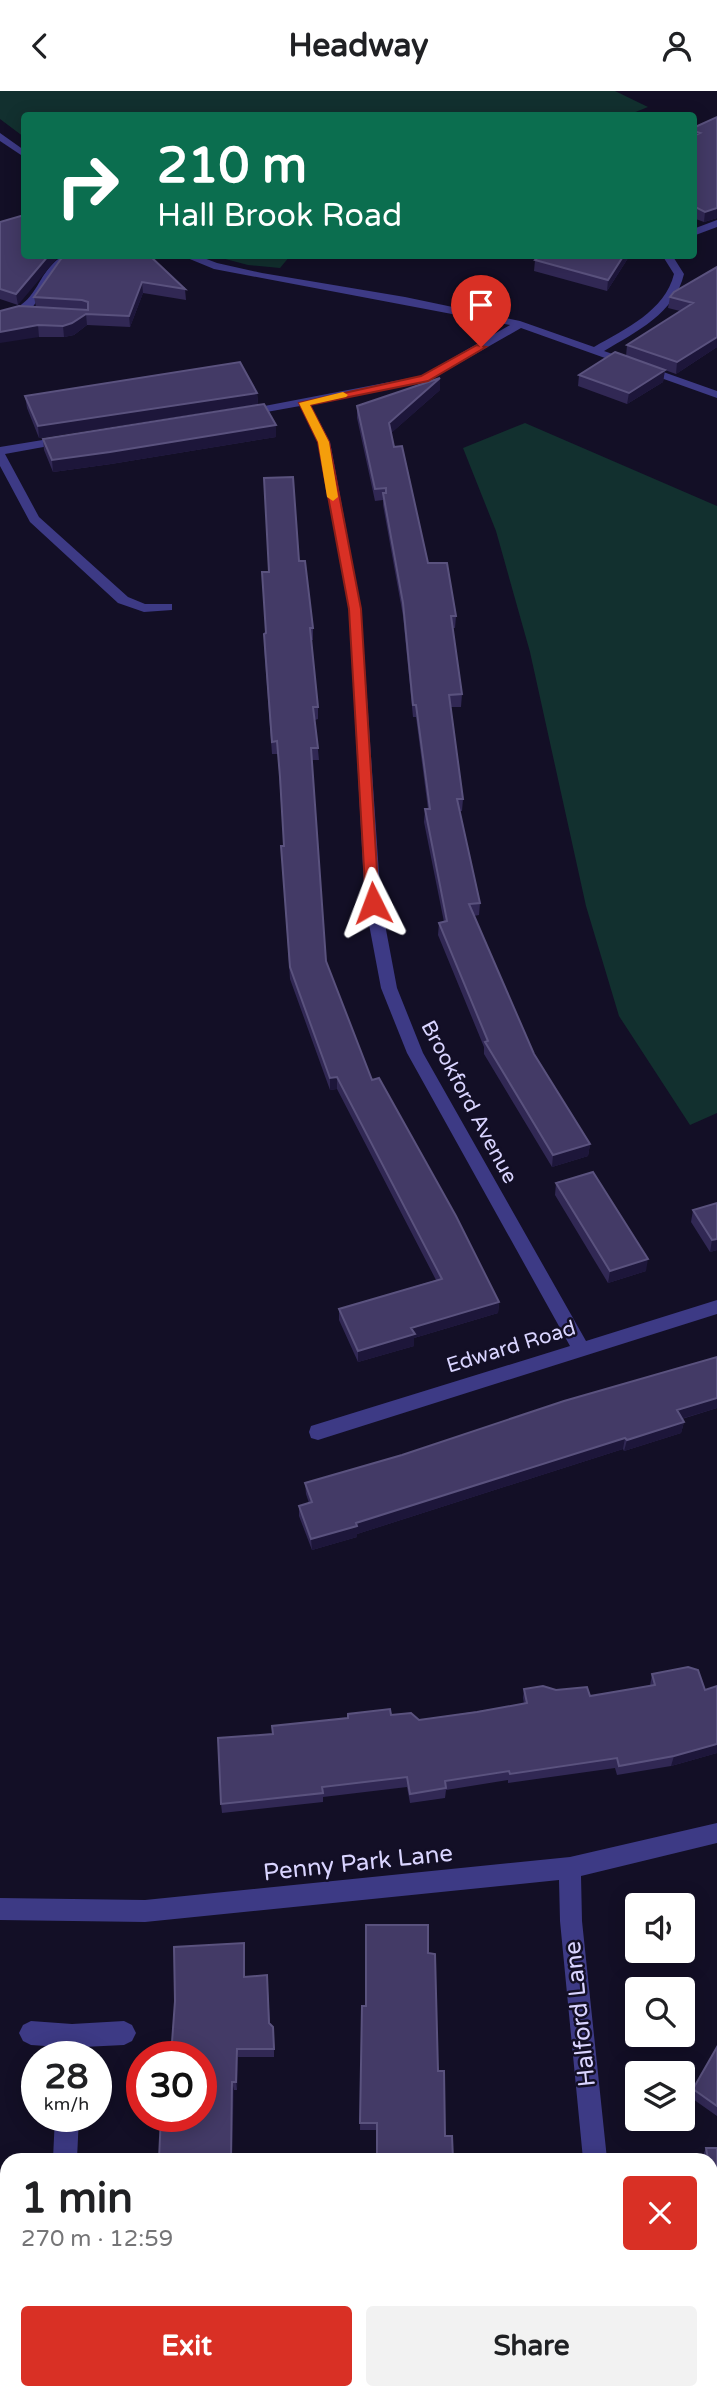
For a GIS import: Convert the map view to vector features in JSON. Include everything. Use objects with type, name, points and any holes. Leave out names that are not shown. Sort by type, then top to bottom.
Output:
[{"type":"street","points":[[0,136],[21,152]]},
{"type":"street","points":[[697,229],[717,223]]},
{"type":"street","points":[[0,318],[19,312],[32,303],[56,266],[66,259]]},
{"type":"street","points":[[196,259],[214,266],[470,312],[520,324],[717,395]]},
{"type":"street","points":[[597,350],[646,320],[676,288],[679,274],[670,259]]},
{"type":"street","points":[[0,304],[19,312],[44,314]]},
{"type":"street","points":[[236,414],[424,379],[520,324]]},
{"type":"street","name":"Brookford Avenue","points":[[304,403],[324,442],[355,609],[373,903],[389,988],[415,1053],[581,1349]]},
{"type":"street","points":[[77,439],[0,453],[34,519],[123,600],[144,608],[167,607]]},
{"type":"street","name":"Edward Road","points":[[318,1432],[717,1307]]},
{"type":"street","name":"Penny Park Lane","points":[[0,1909],[145,1911],[570,1868],[717,1833]]},
{"type":"street","name":"Halford Lane","points":[[570,1868],[571,1921],[594,2153]]},
{"type":"street","points":[[31,2033],[56,2041]]},
{"type":"street","points":[[91,2041],[124,2033]]},
{"type":"street","points":[[65,2153],[66,2132]]},
{"type":"green space","points":[[0,91],[615,91],[648,107],[636,112],[21,112],[21,135],[0,119]]},
{"type":"green space","points":[[225,259],[288,259],[280,268],[248,265]]},
{"type":"green space","points":[[525,423],[717,506],[717,1113],[690,1125],[619,1016],[586,906],[530,652],[496,531],[463,448]]},
{"type":"building","points":[[717,117],[717,208],[705,212],[697,208],[697,134],[700,133],[697,132],[697,126]]},
{"type":"building","points":[[21,216],[21,259],[46,259],[16,294],[0,289],[0,222]]},
{"type":"building","points":[[61,259],[153,259],[185,289],[142,282],[129,316],[86,314],[63,326],[38,325],[0,332],[0,311],[19,306],[88,310],[88,302],[82,300],[34,297]]},
{"type":"building","points":[[536,259],[621,259],[608,280]]},
{"type":"building","points":[[717,267],[717,337],[677,362],[627,345],[693,303],[670,297]]},
{"type":"building","points":[[615,352],[665,370],[629,393],[579,375]]},
{"type":"building","points":[[240,362],[257,393],[38,426],[25,396]]},
{"type":"building","points":[[440,378],[389,423],[394,447],[402,446],[428,563],[447,563],[456,616],[451,616],[462,694],[449,695],[463,799],[457,799],[480,903],[469,904],[534,1054],[590,1144],[553,1155],[485,1042],[488,1041],[439,923],[447,921],[425,809],[430,809],[416,705],[413,705],[403,603],[383,493],[386,493],[386,488],[375,489],[357,406]]},
{"type":"building","points":[[264,404],[276,425],[52,460],[43,439]]},
{"type":"building","points":[[293,477],[299,561],[305,561],[313,628],[310,628],[318,707],[313,707],[318,748],[311,748],[326,961],[372,1080],[379,1078],[456,1216],[499,1302],[411,1328],[415,1334],[358,1351],[339,1309],[442,1279],[337,1077],[330,1078],[290,967],[281,846],[284,846],[280,777],[277,741],[272,742],[262,572],[269,572],[264,478]]},
{"type":"building","points":[[593,1172],[648,1259],[610,1271],[556,1183]]},
{"type":"building","points":[[717,1203],[717,1239],[712,1240],[693,1210]]},
{"type":"building","points":[[717,1357],[717,1398],[677,1410],[684,1422],[627,1440],[625,1438],[311,1539],[299,1506],[312,1502],[305,1483],[402,1455],[564,1401]]},
{"type":"building","points":[[688,1667],[698,1670],[705,1690],[717,1686],[717,1744],[674,1756],[619,1766],[617,1758],[445,1781],[446,1788],[410,1794],[407,1777],[322,1787],[323,1793],[221,1804],[218,1738],[273,1734],[272,1726],[348,1718],[348,1714],[390,1709],[391,1715],[411,1713],[419,1720],[477,1712],[527,1703],[524,1689],[543,1686],[556,1690],[587,1687],[590,1696],[655,1685],[652,1674]]},
{"type":"building","points":[[366,1925],[428,1925],[428,1953],[435,1954],[438,2071],[444,2071],[445,2136],[452,2136],[453,2153],[377,2153],[377,2123],[360,2123],[362,2006],[366,2006]]},
{"type":"building","points":[[244,1943],[244,1977],[267,1975],[269,2023],[273,2027],[274,2049],[237,2049],[236,2082],[232,2082],[231,2153],[159,2153],[160,2132],[217,2132],[217,2041],[172,2041],[174,1947]]},
{"type":"building","points":[[717,2047],[717,2106],[695,2090],[695,2086]]},
{"type":"building","points":[[706,2148],[717,2148],[717,2153],[707,2153]]},
{"type":"slow traffic","points":[[333,497],[324,442],[304,403],[343,395]]},
{"type":"route","points":[[373,903],[355,609],[324,442],[304,403],[424,379],[481,347]]}]
